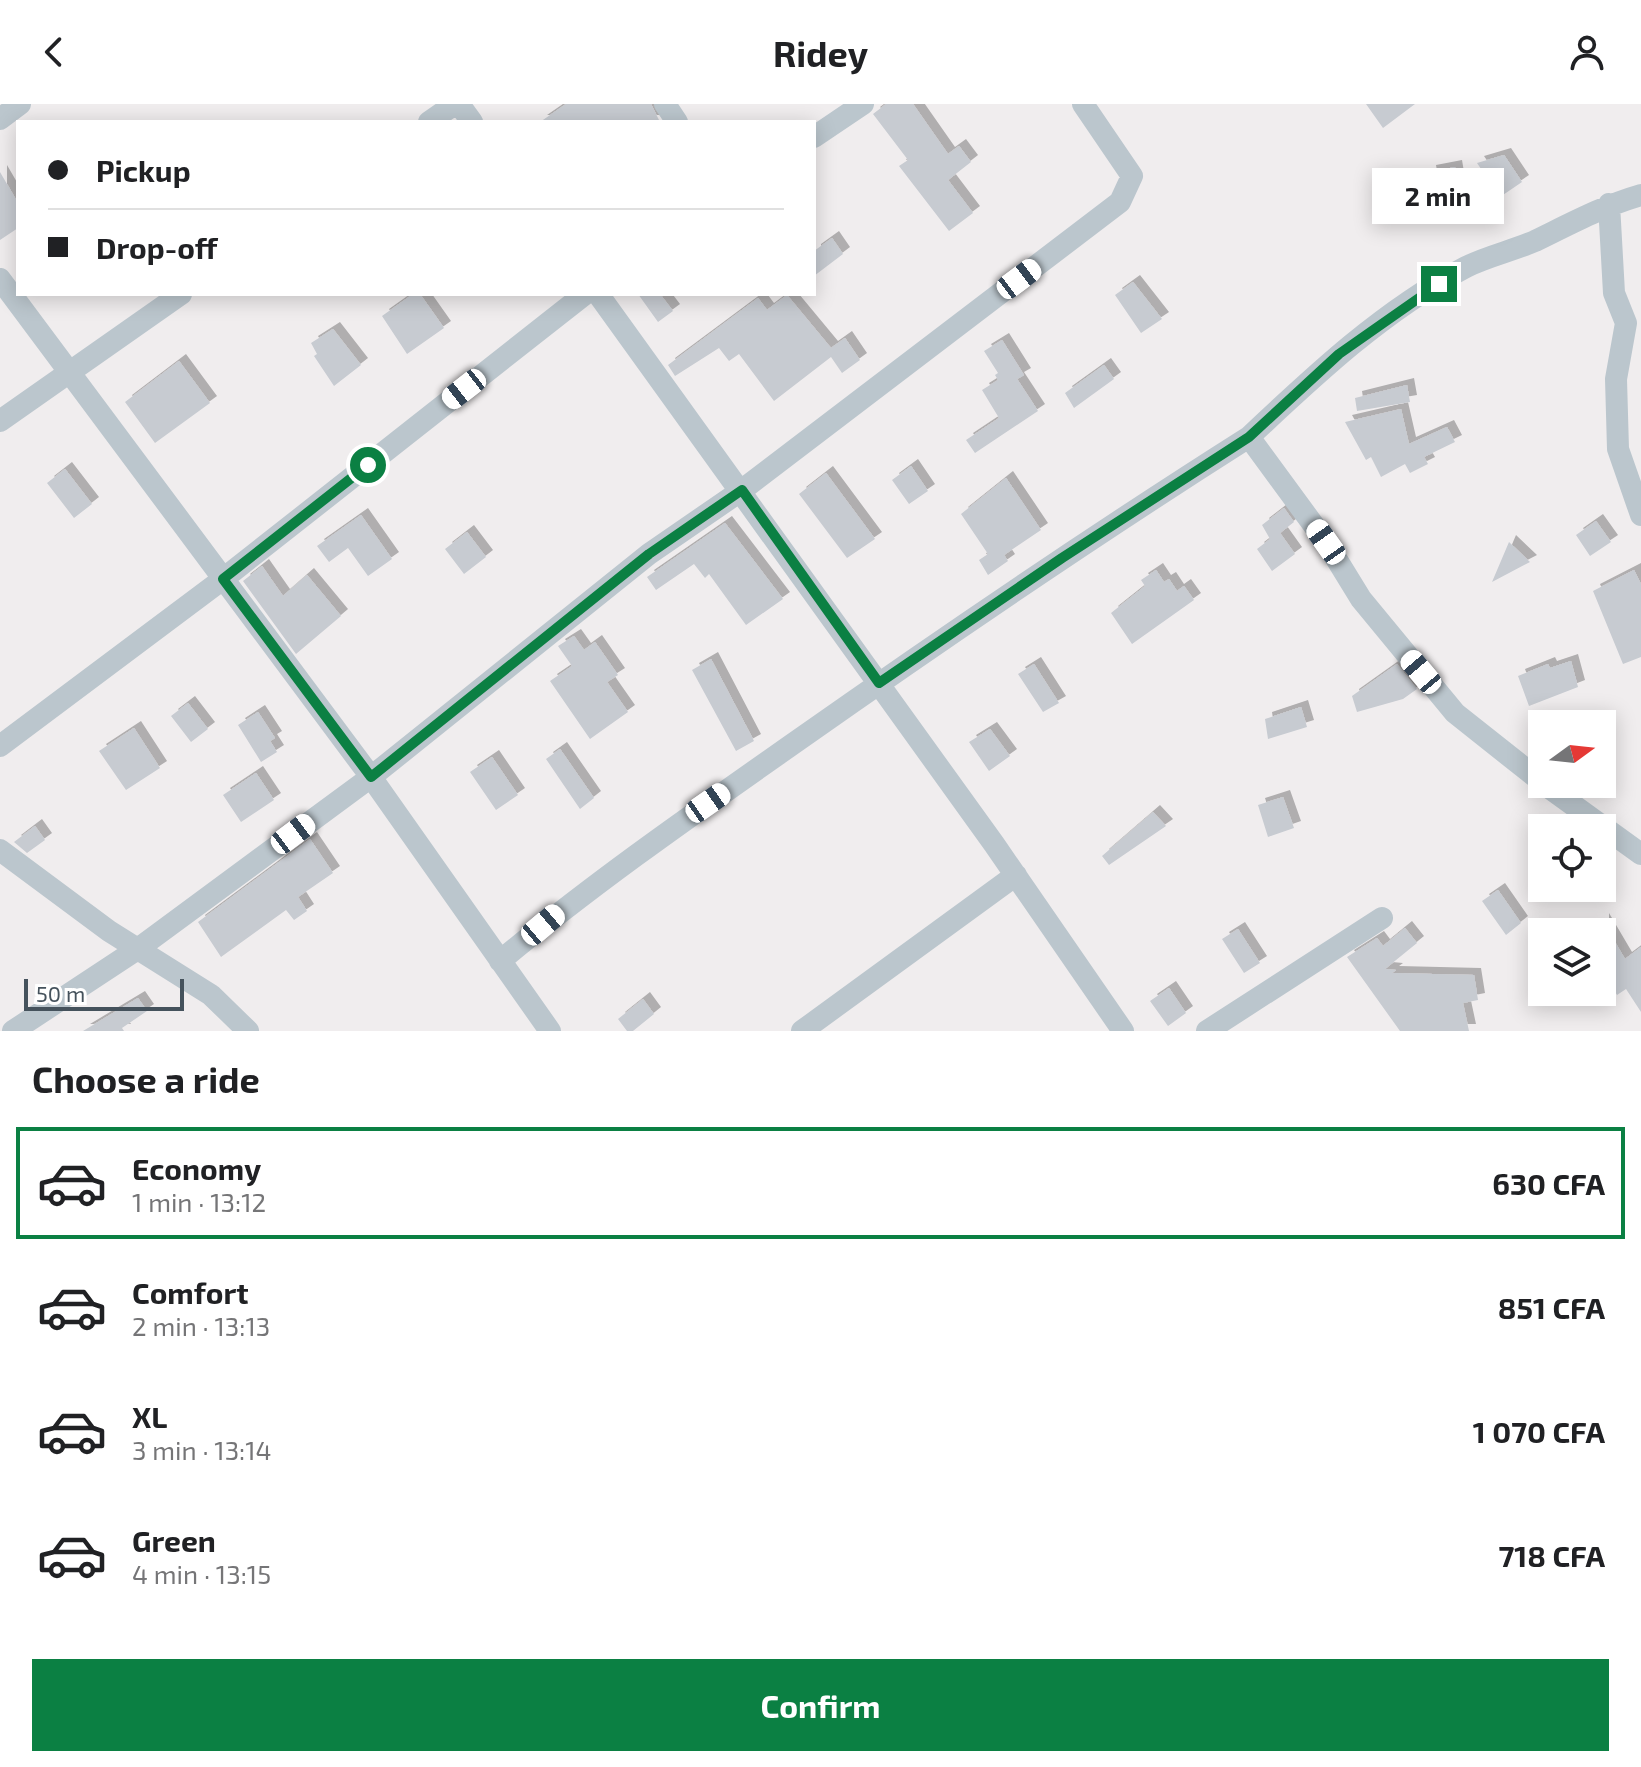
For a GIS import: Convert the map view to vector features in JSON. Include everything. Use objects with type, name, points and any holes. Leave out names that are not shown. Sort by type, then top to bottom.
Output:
[{"type":"street","points":[[0,119],[20,104]]},
{"type":"street","points":[[432,120],[457,104],[470,120]]},
{"type":"street","points":[[816,136],[863,104]]},
{"type":"street","points":[[13,1031],[139,948],[371,777],[649,554],[742,490],[1120,202],[1132,176],[1083,104]]},
{"type":"street","points":[[500,961],[586,889],[879,683],[1062,558],[1249,437],[1339,354],[1413,300],[1464,268],[1498,252],[1531,243],[1609,204],[1641,195]]},
{"type":"street","points":[[1609,204],[1614,293],[1626,323],[1616,379],[1618,449],[1641,515]]},
{"type":"street","points":[[0,279],[371,777],[550,1031]]},
{"type":"street","points":[[0,421],[178,296]]},
{"type":"street","points":[[0,746],[223,579],[582,296]]},
{"type":"street","points":[[599,296],[742,490],[1123,1031]]},
{"type":"street","points":[[1249,437],[1326,542],[1361,599],[1455,713],[1528,771]]},
{"type":"street","points":[[1564,798],[1641,854]]},
{"type":"street","points":[[0,850],[109,931],[211,995],[248,1031]]},
{"type":"street","points":[[802,1031],[1016,875]]},
{"type":"street","points":[[1207,1031],[1313,966],[1382,918]]},
{"type":"building","points":[[566,104],[651,104],[659,120],[543,120]]},
{"type":"building","points":[[886,104],[913,104],[948,154],[959,146],[971,162],[948,180],[973,213],[949,231],[899,166],[908,160],[873,114]]},
{"type":"building","points":[[1366,104],[1415,104],[1383,128]]},
{"type":"building","points":[[1504,155],[1522,182],[1500,197],[1477,163]]},
{"type":"building","points":[[1455,167],[1463,215],[1437,220],[1429,172]]},
{"type":"building","points":[[0,172],[16,200],[16,229],[0,240]]},
{"type":"building","points":[[832,238],[843,254],[816,274],[816,250]]},
{"type":"building","points":[[1133,282],[1162,319],[1141,333],[1115,295]]},
{"type":"building","points":[[410,296],[421,296],[444,328],[407,354],[382,316]]},
{"type":"building","points":[[639,296],[662,296],[673,311],[658,322]]},
{"type":"building","points":[[788,296],[831,348],[845,338],[860,360],[842,373],[831,357],[774,401],[739,354],[729,361],[719,348],[675,376],[668,365],[758,298],[767,310]]},
{"type":"building","points":[[333,329],[361,365],[334,386],[314,356],[317,354],[311,343]]},
{"type":"building","points":[[1002,340],[1024,375],[1017,379],[1038,411],[975,453],[966,440],[999,418],[982,390],[998,380],[995,375],[998,373],[984,351]]},
{"type":"building","points":[[179,361],[210,403],[155,443],[125,402]]},
{"type":"building","points":[[1104,365],[1114,379],[1074,408],[1065,393]]},
{"type":"building","points":[[1407,385],[1410,402],[1357,411],[1355,398]]},
{"type":"building","points":[[1401,409],[1409,444],[1447,427],[1455,442],[1424,457],[1428,464],[1410,473],[1405,464],[1381,477],[1371,457],[1366,460],[1345,422]]},
{"type":"building","points":[[911,466],[928,491],[909,504],[892,480]]},
{"type":"building","points":[[65,469],[92,504],[74,518],[47,483]]},
{"type":"building","points":[[826,473],[875,539],[847,558],[799,494]]},
{"type":"building","points":[[1006,478],[1041,530],[1004,555],[1008,561],[988,575],[979,560],[988,554],[961,514]]},
{"type":"building","points":[[1284,508],[1294,522],[1280,533],[1295,554],[1272,571],[1257,549],[1270,539],[1262,525]]},
{"type":"building","points":[[361,515],[392,559],[368,576],[348,548],[329,562],[317,546]]},
{"type":"building","points":[[1596,521],[1611,542],[1590,556],[1576,535]]},
{"type":"building","points":[[725,523],[783,599],[746,625],[709,574],[705,578],[694,564],[656,590],[647,577]]},
{"type":"building","points":[[467,532],[486,557],[464,574],[445,549]]},
{"type":"building","points":[[1509,542],[1530,562],[1492,582]]},
{"type":"building","points":[[262,566],[283,596],[307,575],[341,616],[296,654],[243,581]]},
{"type":"building","points":[[1156,570],[1164,582],[1169,579],[1177,591],[1184,586],[1194,600],[1132,644],[1111,613],[1145,586],[1141,580]]},
{"type":"building","points":[[1634,570],[1641,584],[1641,657],[1623,664],[1593,591]]},
{"type":"building","points":[[574,636],[584,650],[595,642],[618,675],[607,682],[628,712],[590,739],[550,681],[572,666],[558,646]]},
{"type":"building","points":[[711,659],[754,741],[736,751],[692,670]]},
{"type":"building","points":[[1571,661],[1578,687],[1529,706],[1518,676],[1548,664],[1550,668]]},
{"type":"building","points":[[1034,664],[1059,703],[1043,712],[1018,674]]},
{"type":"building","points":[[1397,664],[1417,689],[1403,699],[1357,712],[1352,696]]},
{"type":"building","points":[[188,703],[208,729],[191,742],[171,716]]},
{"type":"building","points":[[1301,707],[1307,727],[1268,739],[1265,719]]},
{"type":"building","points":[[258,712],[275,738],[270,741],[277,752],[261,762],[238,725]]},
{"type":"building","points":[[134,728],[160,768],[126,790],[99,751]]},
{"type":"building","points":[[990,729],[1010,756],[989,771],[969,742]]},
{"type":"building","points":[[560,749],[594,798],[580,809],[546,759]]},
{"type":"building","points":[[492,757],[518,795],[496,810],[470,772]]},
{"type":"building","points":[[256,773],[274,800],[241,822],[223,795]]},
{"type":"building","points":[[1283,797],[1294,828],[1268,837],[1258,805]]},
{"type":"building","points":[[1153,812],[1166,826],[1109,865],[1102,856]]},
{"type":"building","points":[[35,826],[45,840],[27,853],[14,842]]},
{"type":"building","points":[[310,839],[333,873],[298,897],[307,911],[294,920],[286,910],[221,957],[198,922]]},
{"type":"building","points":[[1498,890],[1521,923],[1506,935],[1482,901]]},
{"type":"building","points":[[1405,928],[1417,943],[1385,969],[1396,970],[1392,973],[1474,975],[1478,1000],[1463,1003],[1469,1031],[1400,1031],[1347,957],[1377,938],[1383,946]]},
{"type":"building","points":[[1238,929],[1260,963],[1244,973],[1222,939]]},
{"type":"building","points":[[1616,944],[1625,959],[1641,947],[1641,1012],[1626,989],[1617,995]]},
{"type":"building","points":[[1169,988],[1186,1013],[1168,1026],[1150,1001]]},
{"type":"building","points":[[138,998],[147,1011],[122,1028],[124,1031],[83,1031]]},
{"type":"building","points":[[643,999],[654,1014],[633,1031],[627,1031],[618,1019]]},
{"type":"route","points":[[368,465],[223,579],[371,777],[649,554],[742,490],[879,683],[1062,558],[1249,437],[1339,354],[1439,284]]}]
